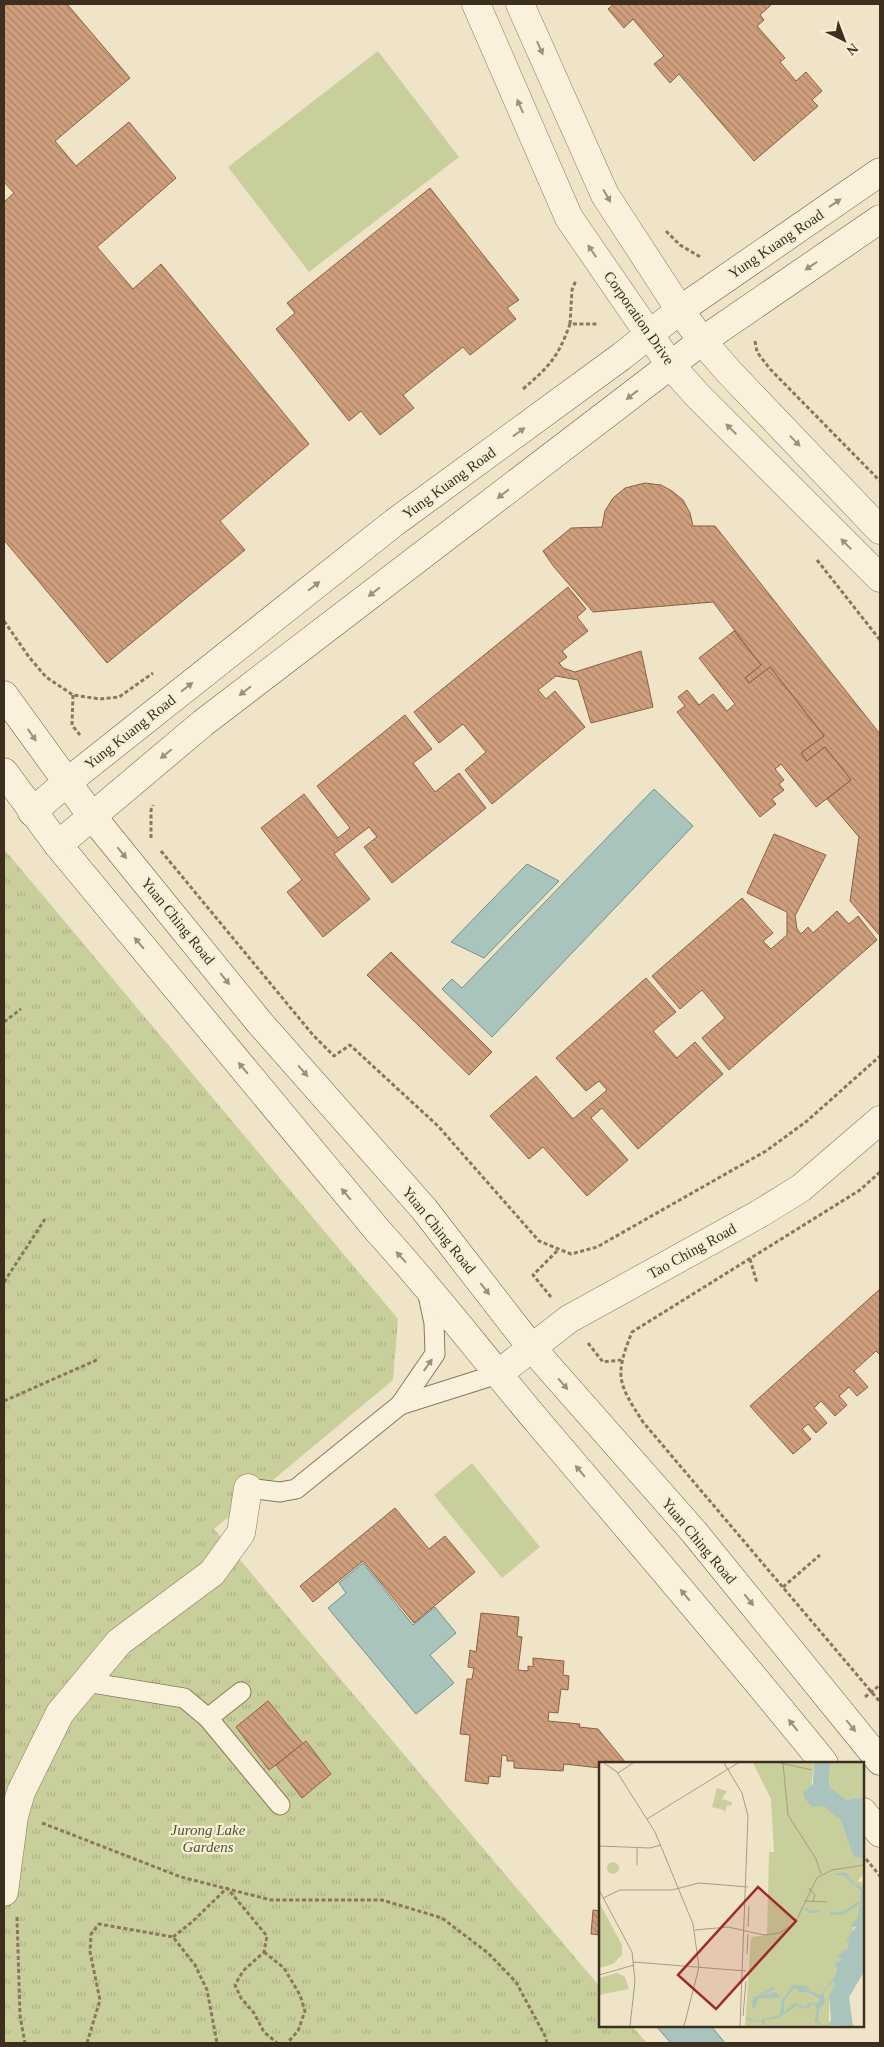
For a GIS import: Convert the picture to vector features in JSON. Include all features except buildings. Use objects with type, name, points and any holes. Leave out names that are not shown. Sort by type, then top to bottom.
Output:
[{"type":"street","name":"Corporation Drive","points":[[476,4],[570,218],[649,335],[671,366],[699,397],[880,578]]},
{"type":"street","points":[[520,4],[605,194],[680,310],[702,341],[880,530]]},
{"type":"street","name":"Yung Kuang Road","points":[[32,812],[395,522],[622,356],[680,310],[880,172]]},
{"type":"street","points":[[58,845],[91,815],[204,723],[702,341],[880,219]]},
{"type":"street","name":"Yuan Ching Road","points":[[4,695],[66,783],[259,1022],[424,1209],[531,1347],[694,1532],[880,1762]]},
{"type":"street","points":[[4,772],[58,845],[378,1231],[425,1283],[498,1374],[755,1678],[823,1762]]},
{"type":"street","name":"Tao Ching Road","points":[[498,1374],[569,1319],[759,1214],[801,1188],[880,1120]]},
{"type":"street","points":[[4,1892],[14,1816],[21,1792],[60,1713],[119,1642],[212,1573],[240,1533],[248,1488]]},
{"type":"street","points":[[864,1813],[880,1833]]},
{"type":"lane","points":[[248,1488],[280,1492],[296,1489],[400,1405],[435,1354],[434,1323],[425,1283]]},
{"type":"lane","points":[[400,1405],[498,1374]]},
{"type":"lane","points":[[86,1682],[184,1698],[208,1718],[280,1805]]},
{"type":"lane","points":[[208,1718],[241,1692]]},
{"type":"path","points":[[570,324],[572,290],[578,278]]},
{"type":"path","points":[[758,352],[770,369],[880,481]]},
{"type":"path","points":[[4,621],[29,657],[46,677],[73,695]]},
{"type":"path","points":[[151,810],[150,837],[313,1035],[334,1056],[350,1045],[438,1126],[539,1241],[558,1250],[571,1254],[597,1246],[766,1151],[806,1121],[880,1056]]},
{"type":"path","points":[[4,1022],[21,1009]]},
{"type":"path","points":[[880,1172],[860,1190],[632,1332],[621,1360],[620,1372],[627,1395],[643,1422],[880,1702]]},
{"type":"path","points":[[4,1282],[45,1219]]},
{"type":"path","points":[[750,1259],[757,1283]]},
{"type":"path","points":[[4,1401],[99,1359]]},
{"type":"path","points":[[783,1587],[820,1556]]},
{"type":"path","points":[[37,1821],[181,1877],[271,1900],[382,1900],[442,1918],[488,1953],[516,1982],[547,2043]]},
{"type":"path","points":[[864,1856],[880,1876]]},
{"type":"path","points":[[173,1937],[192,1922],[227,1888]]},
{"type":"path","points":[[227,1888],[267,1936],[264,1952],[243,1971],[236,1985],[241,1998],[254,2013],[264,2032],[276,2043]]},
{"type":"path","points":[[87,2043],[100,2000],[90,1952],[91,1934],[99,1924],[173,1937],[195,1965],[207,1990],[217,2043]]},
{"type":"path","points":[[264,1952],[284,1968],[300,1995],[305,2011],[298,2031],[287,2043]]},
{"type":"green space","points":[[378,51],[459,157],[309,272],[228,167]]},
{"type":"green space","name":"Jurong Lake Gardens","points":[[4,849],[398,1319],[393,1380],[214,1529],[599,1986],[599,2027],[633,2027],[647,2043],[4,2043]]},
{"type":"green space","points":[[472,1463],[540,1547],[502,1578],[434,1495]]},
{"type":"water","points":[[654,789],[693,826],[492,1037],[442,989],[452,979],[462,988]]},
{"type":"water","points":[[527,864],[559,881],[484,958],[451,942]]},
{"type":"water","points":[[363,1563],[413,1625],[435,1607],[456,1633],[430,1655],[454,1683],[416,1714],[328,1608],[346,1593],[339,1583]]},
{"type":"water","points":[[657,2027],[712,2027],[725,2043],[671,2043]]}]
